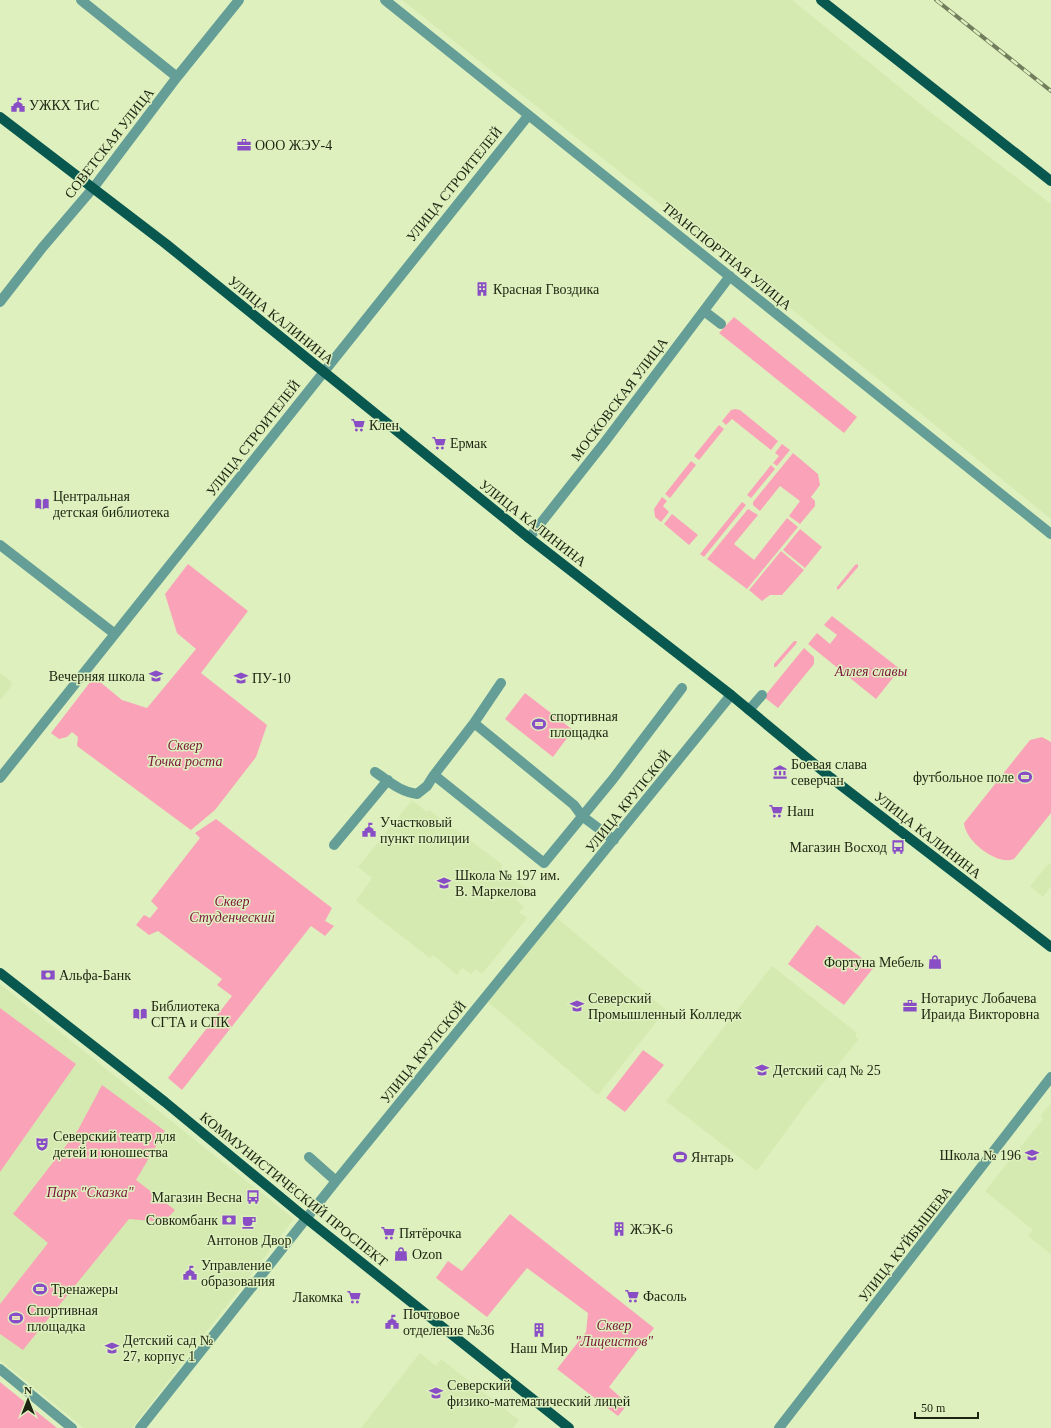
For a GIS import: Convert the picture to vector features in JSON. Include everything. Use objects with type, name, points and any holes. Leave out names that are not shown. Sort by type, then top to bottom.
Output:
[{"type":"main road","points":[[821,0],[1051,181]]},
{"type":"main road","name":"УЛИЦА КАЛИНИНА","points":[[0,117],[94,187],[529,538],[749,710],[830,777],[1051,948]]},
{"type":"main road","name":"КОММУНИСТИЧЕСКИЙ ПРОСПЕКТ","points":[[0,973],[165,1102],[569,1428]]},
{"type":"street","points":[[80,0],[177,77]]},
{"type":"street","name":"СОВЕТСКАЯ УЛИЦА","points":[[0,302],[42,248],[94,187],[177,77],[239,0]]},
{"type":"street","name":"ТРАНСПОРТНАЯ УЛИЦА","points":[[385,0],[1051,534]]},
{"type":"street","name":"УЛИЦА СТРОИТЕЛЕЙ","points":[[0,778],[528,116]]},
{"type":"street","name":"МОСКОВСКАЯ УЛИЦА","points":[[529,538],[730,276]]},
{"type":"street","points":[[704,311],[721,324]]},
{"type":"street","points":[[0,545],[114,634]]},
{"type":"street","points":[[375,772],[407,793],[417,794],[427,786],[502,684]]},
{"type":"street","points":[[434,775],[544,863],[682,688]]},
{"type":"street","points":[[749,710],[762,695]]},
{"type":"street","name":"УЛИЦА КРУПСКОЙ","points":[[140,1428],[336,1181],[731,696]]},
{"type":"street","points":[[474,723],[574,805],[582,816],[614,840]]},
{"type":"street","points":[[334,845],[388,780]]},
{"type":"street","name":"УЛИЦА КУЙБЫШЕВА","points":[[779,1428],[1051,1077]]},
{"type":"street","points":[[309,1157],[336,1181]]},
{"type":"street","points":[[0,1369],[72,1428]]},
{"type":"shaded area","points":[[402,0],[792,0],[929,111],[1051,204],[1051,519],[701,236]]},
{"type":"shaded area","points":[[0,673],[12,682],[10,688],[0,700]]},
{"type":"shaded area","name":"Школа № 197 им. В. Маркелова","points":[[412,800],[427,812],[429,810],[503,865],[501,868],[525,888],[516,900],[524,907],[519,912],[527,918],[482,974],[475,969],[471,974],[462,968],[457,975],[433,955],[430,958],[356,901],[372,878],[358,867]]},
{"type":"shaded area","points":[[1049,863],[1051,865],[1051,886],[1043,897],[1030,886]]},
{"type":"shaded area","name":"Северский Промышленный Колледж","points":[[556,917],[666,1010],[598,1095],[488,1002]]},
{"type":"shaded area","name":"Детский сад № 25","points":[[772,966],[857,1033],[855,1036],[859,1039],[806,1104],[757,1171],[666,1101]]},
{"type":"shaded area","points":[[0,984],[294,1219],[132,1428],[84,1428],[0,1360]]},
{"type":"shaded area","name":"Школа № 196","points":[[1051,1103],[1051,1254],[1028,1236],[1033,1230],[985,1191],[1043,1119],[1041,1115]]},
{"type":"shaded area","name":"Северский физико-математический лицей","points":[[420,1353],[436,1366],[441,1359],[519,1420],[513,1428],[361,1428]]},
{"type":"green space","points":[[734,317],[857,417],[844,433],[719,333]]},
{"type":"green space","points":[[731,410],[740,410],[778,441],[771,450],[732,419],[726,425],[722,421]]},
{"type":"green space","points":[[719,425],[724,429],[699,460],[694,456]]},
{"type":"green space","points":[[782,444],[790,450],[777,466],[773,463],[779,456],[775,453]]},
{"type":"green space","points":[[793,453],[818,474],[820,485],[811,497],[815,501],[815,506],[800,524],[789,516],[800,501],[780,486],[760,511],[753,505],[753,502]]},
{"type":"green space","points":[[691,461],[696,465],[670,498],[665,494]]},
{"type":"green space","points":[[771,465],[775,469],[751,498],[747,495]]},
{"type":"green space","points":[[662,497],[667,501],[663,506],[669,512],[661,522],[655,517],[654,509]]},
{"type":"green space","points":[[742,502],[746,505],[704,557],[700,554]]},
{"type":"green space","points":[[748,509],[758,515],[734,544],[754,560],[787,518],[798,527],[747,589],[707,559]]},
{"type":"green space","points":[[672,514],[698,535],[689,545],[664,524]]},
{"type":"green space","points":[[800,529],[822,547],[805,568],[783,550]]},
{"type":"green space","points":[[781,551],[804,570],[782,595],[770,595],[762,601],[749,590]]},
{"type":"green space","name":"Сквер Точка роста","points":[[188,564],[248,611],[201,673],[267,725],[256,757],[215,810],[191,830],[77,746],[78,737],[72,732],[67,737],[59,739],[51,733],[94,677],[122,700],[147,708],[196,649],[177,633],[165,594]]},
{"type":"green space","points":[[858,564],[858,567],[837,590],[837,587],[855,565]]},
{"type":"green space","name":"Аллея славы","points":[[832,616],[900,669],[876,699],[808,644],[817,633],[830,644],[837,635],[824,625]]},
{"type":"green space","points":[[794,641],[797,641],[796,644],[776,667],[774,667],[774,664]]},
{"type":"green space","points":[[804,648],[814,657],[814,664],[778,708],[764,697]]},
{"type":"green space","name":"спортивная площадка","points":[[525,693],[573,730],[553,757],[505,719]]},
{"type":"green space","name":"футбольное поле","points":[[1042,737],[1051,742],[1051,813],[1014,859],[999,859],[983,850],[976,844],[966,830],[964,823],[1030,740]]},
{"type":"green space","name":"Сквер Студенческий","points":[[216,819],[332,908],[325,921],[334,926],[325,936],[311,926],[182,1090],[168,1078],[232,996],[217,985],[222,979],[158,931],[149,935],[136,925],[144,915],[150,918],[158,908],[151,901],[200,838],[195,833]]},
{"type":"green space","points":[[817,925],[874,967],[844,1005],[788,964]]},
{"type":"green space","points":[[0,1008],[76,1064],[0,1172]]},
{"type":"green space","points":[[643,1050],[664,1065],[625,1112],[606,1098]]},
{"type":"green space","name":"Парк \"Сказка\"","points":[[102,1085],[165,1131],[136,1180],[175,1210],[164,1222],[129,1219],[23,1350],[0,1334],[0,1304],[48,1243],[13,1214],[78,1130]]},
{"type":"green space","name":"Сквер \"Лицеистов\"","points":[[510,1214],[654,1328],[609,1387],[628,1404],[618,1416],[557,1369],[586,1332],[588,1313],[527,1268],[487,1317],[436,1278],[448,1261],[462,1271]]},
{"type":"green space","points":[[0,1382],[57,1428],[0,1428]]},
{"type":"railway","points":[[936,0],[1051,91]]},
{"type":"place","name":"УЖКХ ТиС","points":[[18,105]]},
{"type":"place","name":"ООО ЖЭУ-4","points":[[244,145]]},
{"type":"place","name":"Красная Гвоздика","points":[[482,289]]},
{"type":"place","name":"Клен","points":[[358,425]]},
{"type":"place","name":"Ермак","points":[[439,443]]},
{"type":"place","name":"Центральная детская библиотека","points":[[42,504]]},
{"type":"place","name":"Вечерняя школа","points":[[156,676]]},
{"type":"place","name":"ПУ-10","points":[[241,678]]},
{"type":"place","name":"спортивная площадка","points":[[539,724]]},
{"type":"place","name":"Боевая слава северчан","points":[[780,772]]},
{"type":"place","name":"футбольное поле","points":[[1025,777]]},
{"type":"place","name":"Наш","points":[[776,811]]},
{"type":"place","name":"Участковый пункт полиции","points":[[369,830]]},
{"type":"place","name":"Магазин Восход","points":[[898,847]]},
{"type":"place","name":"Школа № 197 им. В. Маркелова","points":[[444,883]]},
{"type":"place","name":"Фортуна Мебель","points":[[935,962]]},
{"type":"place","name":"Альфа-Банк","points":[[48,975]]},
{"type":"place","name":"Северский Промышленный Колледж","points":[[577,1006]]},
{"type":"place","name":"Нотариус Лобачева Ираида Викторовна","points":[[910,1006]]},
{"type":"place","name":"Библиотека СГТА и СПК","points":[[140,1014]]},
{"type":"place","name":"Детский сад № 25","points":[[762,1070]]},
{"type":"place","name":"Северский театр для детей и юношества","points":[[42,1144]]},
{"type":"place","name":"Школа № 196","points":[[1032,1155]]},
{"type":"place","name":"Янтарь","points":[[680,1157]]},
{"type":"place","name":"Магазин Весна","points":[[253,1197]]},
{"type":"place","name":"Совкомбанк","points":[[229,1220]]},
{"type":"place","name":"Антонов Двор","points":[[249,1222]]},
{"type":"place","name":"ЖЭК-6","points":[[619,1229]]},
{"type":"place","name":"Пятёрочка","points":[[388,1233]]},
{"type":"place","name":"Ozon","points":[[401,1254]]},
{"type":"place","name":"Управление образования","points":[[190,1273]]},
{"type":"place","name":"Тренажеры","points":[[40,1289]]},
{"type":"place","name":"Фасоль","points":[[632,1296]]},
{"type":"place","name":"Лакомка","points":[[354,1297]]},
{"type":"place","name":"Спортивная площадка","points":[[16,1318]]},
{"type":"place","name":"Почтовое отделение №36","points":[[392,1322]]},
{"type":"place","name":"Наш Мир","points":[[539,1330]]},
{"type":"place","name":"Детский сад № 27, корпус 1","points":[[112,1348]]},
{"type":"place","name":"Северский физико-математический лицей","points":[[436,1393]]}]
